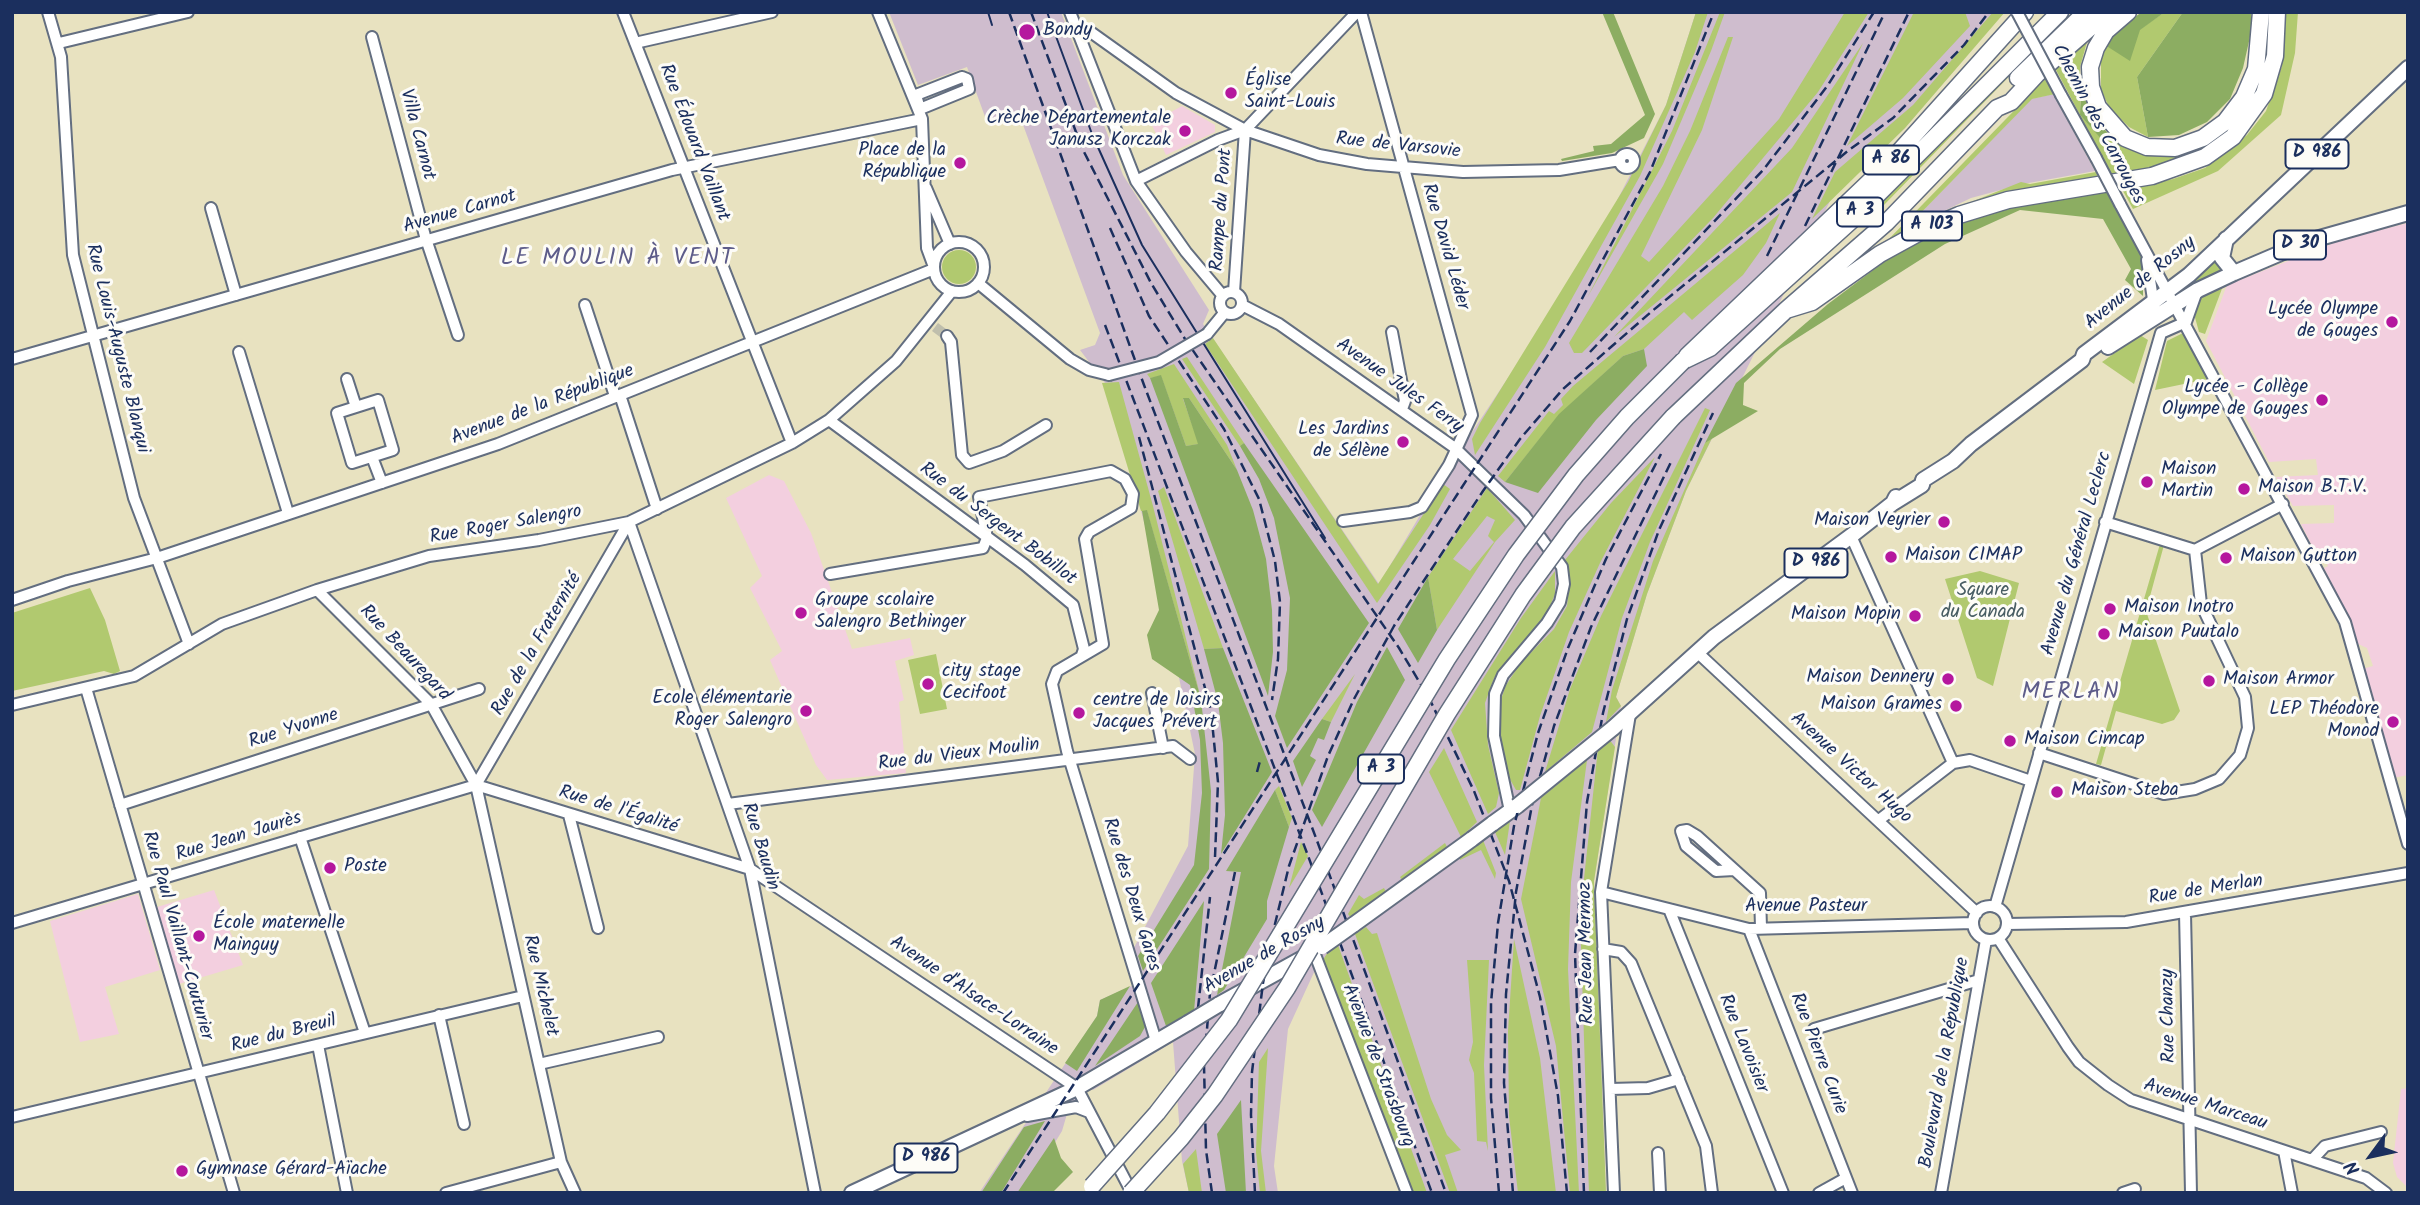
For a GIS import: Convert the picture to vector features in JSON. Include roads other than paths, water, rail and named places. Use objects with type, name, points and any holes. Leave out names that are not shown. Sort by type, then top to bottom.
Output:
[{"type":"highway","name":"A 86","points":[[1684,361],[1702,339],[1888,164],[2025,12]]},
{"type":"highway","name":"A 3","points":[[1087,1191],[1157,1114],[1229,1020],[1274,950],[1447,659],[1516,555],[1585,466],[1627,417],[1684,361],[1710,348],[1861,211],[2060,12]]},
{"type":"highway","name":"A 3","points":[[1131,1193],[1215,1096],[1287,988],[1447,714],[1522,595],[1590,507],[1673,417],[1786,310],[1887,222],[1997,108],[2001,96],[2024,71],[2086,12]]},
{"type":"highway","points":[[1997,108],[2011,102],[2036,74],[2108,12]]},
{"type":"highway","points":[[2128,12],[2106,31],[2093,58],[2091,87],[2098,107],[2125,138],[2147,147],[2175,148],[2203,138],[2225,122],[2244,97],[2256,69],[2261,12]]},
{"type":"highway","name":"A 103","points":[[1786,310],[1812,302],[1880,254],[1959,215],[2008,200],[2152,176],[2205,157],[2233,137],[2258,107],[2273,66],[2277,12]]},
{"type":"main road","name":"Avenue de Rosny","points":[[852,1193],[1077,1088],[1318,949],[1472,839],[1630,714],[1673,671],[1718,642],[1737,627],[1738,622],[1893,503],[1917,489],[1923,480],[1953,461],[1971,444],[2082,360],[2160,307],[2226,239],[2408,68]]},
{"type":"main road","name":"D 30","points":[[2160,307],[2234,272],[2333,234],[2408,214]]},
{"type":"main road","points":[[2226,239],[2222,258],[2234,272]]},
{"type":"street","name":"Rue Louis-Auguste Blanqui","points":[[48,12],[59,43],[73,255],[134,498],[190,644]]},
{"type":"street","points":[[59,43],[188,12]]},
{"type":"street","name":"Rue Édouard Vaillant","points":[[623,12],[792,443]]},
{"type":"street","points":[[635,43],[772,12]]},
{"type":"street","points":[[878,12],[908,88],[914,93],[921,113]]},
{"type":"street","points":[[1070,12],[1136,181],[1186,252],[1229,294],[1241,298],[1242,304],[1236,313],[1225,312]]},
{"type":"street","points":[[1136,181],[1218,140],[1245,130],[1359,12]]},
{"type":"street","name":"Rue David Léder","points":[[1343,521],[1410,512],[1422,507],[1449,465],[1455,448],[1470,423],[1471,406],[1359,12]]},
{"type":"street","name":"Chemin des Carrouges","points":[[2017,12],[2147,254],[2160,307]]},
{"type":"street","name":"Rue de Varsovie","points":[[1078,33],[1092,33],[1176,93],[1245,130],[1319,155],[1463,172],[1559,170],[1620,160]]},
{"type":"street","name":"Villa Carnot","points":[[372,37],[428,241],[458,335]]},
{"type":"street","points":[[914,93],[964,73],[970,82],[972,91],[921,113]]},
{"type":"street","points":[[921,113],[968,89],[967,79],[962,77],[916,95],[921,113],[927,248],[934,268],[940,283],[952,291],[966,291],[978,283],[983,270],[980,255],[964,243],[950,244],[938,253],[934,268]]},
{"type":"street","name":"Avenue Carnot","points":[[12,359],[683,167],[921,113]]},
{"type":"street","name":"Rampe du Pont","points":[[1229,294],[1245,130]]},
{"type":"street","points":[[925,185],[950,244]]},
{"type":"street","points":[[211,208],[236,295]]},
{"type":"street","name":"Chemin des Carrouges","points":[[2147,254],[2160,307]]},
{"type":"street","name":"Avenue de la République","points":[[12,600],[68,581],[157,558],[498,444],[934,268]]},
{"type":"street","points":[[978,283],[1070,359],[1089,370],[1109,374],[1168,359],[1207,334],[1225,312]]},
{"type":"street","points":[[2161,333],[2186,322],[2198,290]]},
{"type":"street","name":"Rue Roger Salengro","points":[[12,705],[134,676],[222,624],[317,590],[429,556],[629,522],[792,443],[829,420],[896,361],[932,324],[952,291]]},
{"type":"street","points":[[1225,312],[1220,302],[1229,294]]},
{"type":"street","points":[[584,304],[657,509]]},
{"type":"street","name":"Avenue Jules Ferry","points":[[1242,304],[1279,324],[1455,448],[1524,515],[1562,567],[1564,584],[1560,602],[1547,623],[1503,676],[1495,694],[1494,736],[1514,808]]},
{"type":"street","points":[[2160,307],[2186,322],[2345,622],[2408,844]]},
{"type":"street","name":"Avenue de Rosny","points":[[2160,307],[2161,333]]},
{"type":"street","points":[[1392,332],[1405,401],[1402,410]]},
{"type":"street","name":"Avenue du Général Leclerc","points":[[1995,907],[2161,333]]},
{"type":"street","points":[[947,336],[951,342],[962,455],[969,463],[1003,451],[1046,425]]},
{"type":"street","points":[[239,352],[288,513]]},
{"type":"street","points":[[347,379],[356,407]]},
{"type":"street","points":[[378,400],[393,450],[372,457],[352,463],[337,412],[378,400]]},
{"type":"street","name":"Rue du Sergent Bobillot","points":[[829,420],[1073,605],[1084,649],[1082,654]]},
{"type":"street","points":[[372,457],[382,483]]},
{"type":"street","points":[[830,574],[983,548],[987,538],[979,497],[1111,471],[1125,479],[1133,494],[1130,508],[1089,532],[1085,539],[1103,644],[1057,671],[1052,684],[1070,759]]},
{"type":"street","points":[[2105,522],[2195,550],[2283,504]]},
{"type":"street","name":"Rue de la Fraternité","points":[[476,785],[629,522]]},
{"type":"street","name":"Rue Baudin","points":[[629,522],[750,869],[816,1193]]},
{"type":"street","points":[[1851,536],[1953,763]]},
{"type":"street","points":[[2039,752],[2164,794],[2195,789],[2219,779],[2240,755],[2248,728],[2245,697],[2202,604],[2195,550]]},
{"type":"street","name":"Rue Beauregard","points":[[317,590],[431,704],[476,785]]},
{"type":"street","name":"Avenue Victor Hugo","points":[[1699,653],[1879,820],[1975,918]]},
{"type":"street","name":"Rue Paul Vaillant-Couturier","points":[[86,688],[234,1193]]},
{"type":"street","name":"Rue Yvonne","points":[[120,805],[479,689]]},
{"type":"street","points":[[1152,693],[1163,748]]},
{"type":"street","name":"Rue Jean Mermoz","points":[[1614,1193],[1601,892],[1630,714]]},
{"type":"street","name":"Rue du Vieux Moulin","points":[[728,804],[1163,748],[1179,747],[1190,759]]},
{"type":"street","name":"Rue des Deux Gares","points":[[1070,759],[1156,1041]]},
{"type":"street","points":[[1879,820],[1953,763],[1970,760],[2031,781]]},
{"type":"street","name":"Rue de l'Égalité","points":[[476,785],[569,816],[750,869]]},
{"type":"street","name":"Rue Jean Jaurès","points":[[12,923],[476,785]]},
{"type":"street","name":"Rue Michelet","points":[[476,785],[561,1162],[575,1193]]},
{"type":"street","points":[[569,816],[598,928]]},
{"type":"street","points":[[1734,870],[1716,871],[1686,846],[1681,831],[1687,830],[1697,836],[1760,893],[1761,928]]},
{"type":"street","points":[[300,838],[365,1033]]},
{"type":"street","name":"Avenue d'Alsace-Lorraine","points":[[750,869],[1077,1088],[1131,1193]]},
{"type":"street","name":"Rue de Merlan","points":[[2007,924],[2126,922],[2408,873]]},
{"type":"street","name":"Avenue Pasteur","points":[[1601,892],[1749,929],[1975,918]]},
{"type":"street","points":[[1985,907],[1995,907],[2003,912],[2007,924],[1998,938],[1986,940],[1977,933],[1975,918],[1985,907]]},
{"type":"street","name":"Rue Lavoisier","points":[[1669,909],[1783,1193]]},
{"type":"street","name":"Rue Chanzy","points":[[2185,913],[2191,1193]]},
{"type":"street","name":"Rue Pierre Curie","points":[[1749,929],[1852,1193]]},
{"type":"street","name":"Avenue Marceau","points":[[1998,938],[2079,1062],[2131,1100],[2366,1178],[2383,1192]]},
{"type":"street","name":"Boulevard de la République","points":[[1941,1193],[1986,940]]},
{"type":"street","name":"Avenue de Strasbourg","points":[[1318,949],[1406,1193]]},
{"type":"street","points":[[1603,949],[1621,951],[1631,963],[1706,1146],[1712,1193]]},
{"type":"street","points":[[1814,1029],[1979,980]]},
{"type":"street","name":"Rue du Breuil","points":[[12,1117],[523,996]]},
{"type":"street","points":[[439,1015],[464,1124]]},
{"type":"street","points":[[539,1064],[658,1037]]},
{"type":"street","points":[[318,1045],[346,1193]]},
{"type":"street","points":[[1610,1089],[1648,1088],[1679,1079]]},
{"type":"street","points":[[1001,1123],[1056,1109],[1076,1107],[1089,1112]]},
{"type":"street","points":[[2312,1160],[2325,1146],[2381,1132]]},
{"type":"street","points":[[2284,1151],[2292,1193]]},
{"type":"street","points":[[1658,1153],[1660,1193]]},
{"type":"street","points":[[446,1193],[561,1162]]},
{"type":"street","points":[[1819,1193],[1846,1178]]},
{"type":"street","points":[[2123,1193],[2135,1189]]},
{"type":"tunnel","points":[[935,327],[947,336]]},
{"type":"tram line","points":[[988,12],[992,25]]},
{"type":"tram line","points":[[1047,12],[1092,134],[1142,245],[1325,538]]},
{"type":"railway","points":[[1009,12],[1144,385],[1316,838],[1446,1193]]},
{"type":"railway","points":[[1031,12],[1082,148],[1151,283],[1185,339],[1399,648],[1429,698],[1474,791],[1509,881],[1540,997],[1558,1096],[1567,1193]]},
{"type":"railway","points":[[1003,1193],[1570,321],[1650,172],[1714,12]]},
{"type":"railway","points":[[1590,352],[1764,169],[1828,85],[1874,12]]},
{"type":"railway","points":[[1767,256],[1885,12]]},
{"type":"railway","points":[[1805,226],[1909,12]]},
{"type":"railway","points":[[1255,1193],[1252,1072],[1263,983],[1289,866],[1328,756],[1354,699],[1394,626],[1520,439],[1563,389],[1651,312],[1849,150],[1893,118],[1964,45],[1989,12]]},
{"type":"railway","points":[[1110,228],[1149,316],[1224,429],[1259,499],[1275,561],[1280,602],[1278,659],[1272,700]]},
{"type":"railway","points":[[1105,325],[1307,853],[1432,1193]]},
{"type":"railway","points":[[1584,1193],[1575,954],[1587,802],[1603,713],[1627,619],[1659,530],[1713,413]]},
{"type":"railway","points":[[1139,437],[1211,711],[1218,782],[1215,857]]},
{"type":"railway","points":[[1499,1193],[1491,1098],[1491,1003],[1498,923],[1514,826],[1538,733],[1568,648],[1606,559],[1661,454]]},
{"type":"railway","points":[[1513,1193],[1504,1083],[1506,994],[1516,892],[1532,805],[1554,726],[1591,627],[1672,460]]},
{"type":"railway","points":[[1257,772],[1260,761]]},
{"type":"railway","points":[[1212,1193],[1206,1150],[1204,1065],[1210,993],[1235,872]]},
{"type":"railway","points":[[1198,1008],[1210,897]]},
{"type":"place","name":"Bondy","points":[[1027,32]]},
{"type":"place","name":"Église Saint-Louis","points":[[1231,93]]},
{"type":"place","name":"Crèche Départementale Janusz Korczak","points":[[1185,131]]},
{"type":"place","name":"Place de la République","points":[[960,163]]},
{"type":"place","name":"Lycée Olympe de Gouges","points":[[2392,322]]},
{"type":"place","name":"Lycée - Collège Olympe de Gouges","points":[[2322,400]]},
{"type":"place","name":"Les Jardins de Sélène","points":[[1403,442]]},
{"type":"place","name":"Maison Martin","points":[[2147,482]]},
{"type":"place","name":"Maison B.T.V.","points":[[2244,489]]},
{"type":"place","name":"Maison Veyrier","points":[[1944,522]]},
{"type":"place","name":"Maison CIMAP","points":[[1891,557]]},
{"type":"place","name":"Maison Gutton","points":[[2226,558]]},
{"type":"place","name":"Maison Inotro","points":[[2110,609]]},
{"type":"place","name":"Groupe scolaire Salengro Bethinger","points":[[801,613]]},
{"type":"place","name":"Maison Mopin","points":[[1915,616]]},
{"type":"place","name":"Maison Puutalo","points":[[2104,634]]},
{"type":"place","name":"Maison Dennery","points":[[1948,679]]},
{"type":"place","name":"Maison Armor","points":[[2209,681]]},
{"type":"place","name":"city stage Cecifoot","points":[[928,684]]},
{"type":"place","name":"Maison Grames","points":[[1956,706]]},
{"type":"place","name":"Ecole élémentarie Roger Salengro","points":[[806,711]]},
{"type":"place","name":"centre de loisirs Jacques Prévert","points":[[1079,713]]},
{"type":"place","name":"LEP Théodore Monod","points":[[2393,722]]},
{"type":"place","name":"Maison Cimcap","points":[[2010,741]]},
{"type":"place","name":"Maison Steba","points":[[2057,792]]},
{"type":"place","name":"Poste","points":[[330,868]]},
{"type":"place","name":"École maternelle Mainguy","points":[[199,936]]},
{"type":"place","name":"Gymnase Gérard-Aïache","points":[[182,1171]]},
{"type":"district","name":"LE MOULIN À VENT","points":[[618,260]]},
{"type":"district","name":"MERLAN","points":[[2071,694]]},
{"type":"park label","name":"Square du Canada","points":[[1983,603]]}]
